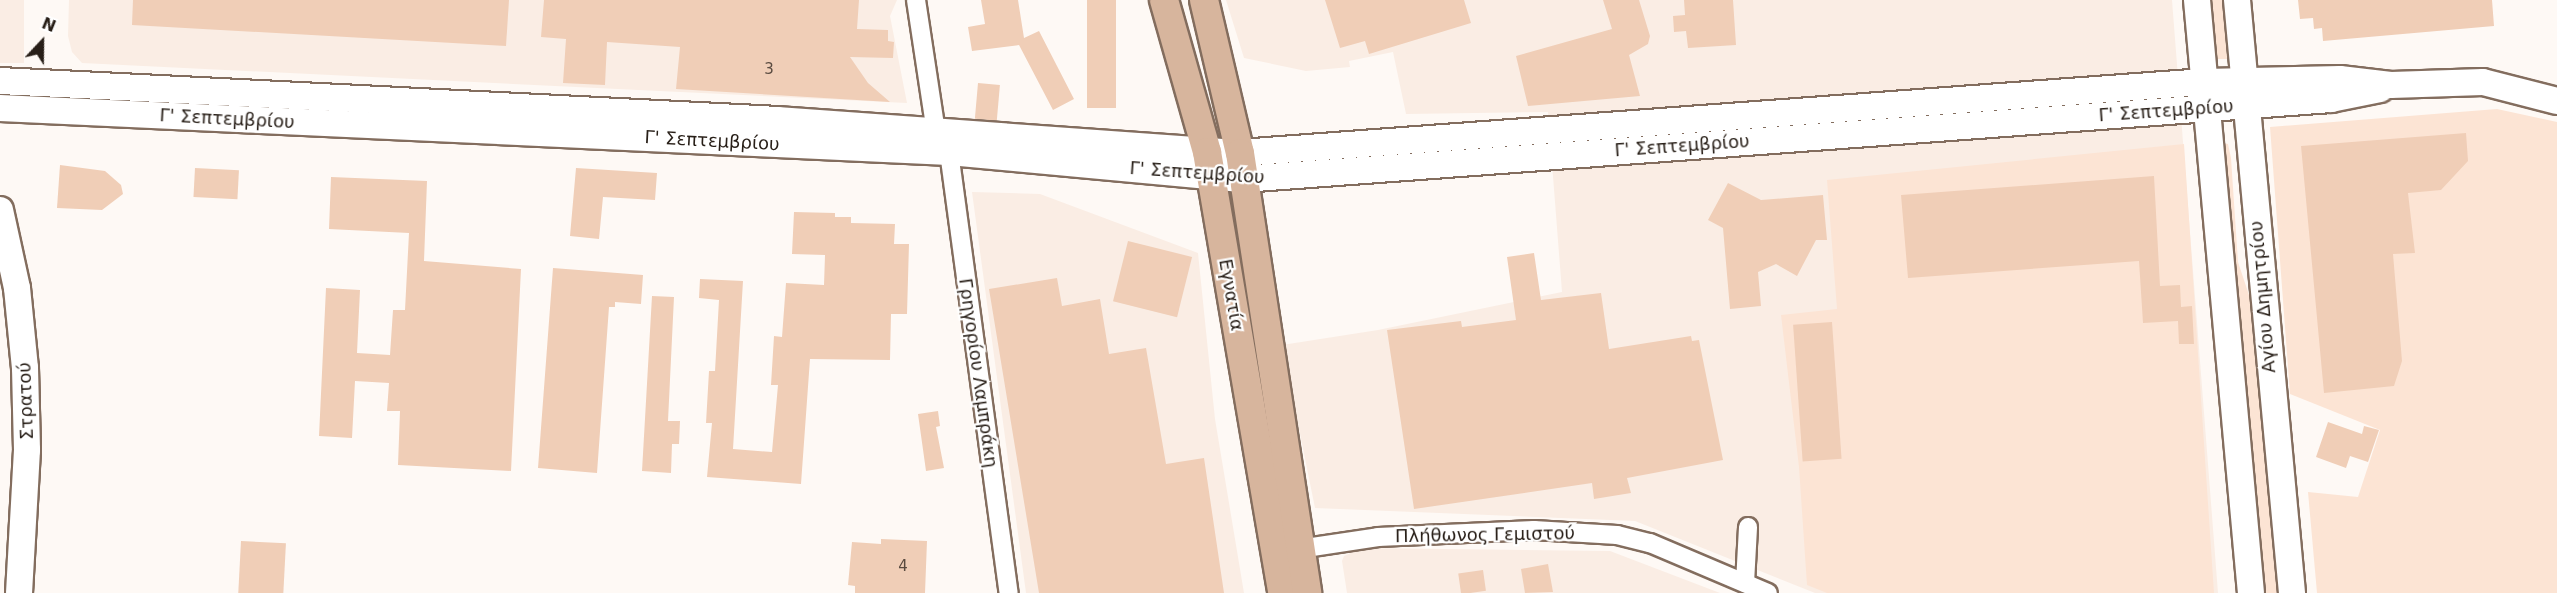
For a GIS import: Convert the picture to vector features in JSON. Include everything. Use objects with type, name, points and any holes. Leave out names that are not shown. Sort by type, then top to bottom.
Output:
[{"type":"main road","name":"Εγνατία","points":[[1164,0],[1209,164],[1282,593]]},
{"type":"main road","name":"Εγνατία","points":[[1204,0],[1241,166],[1307,593]]},
{"type":"main road","points":[[2197,0],[2251,593]]},
{"type":"main road","name":"Αγίου Δημητρίου","points":[[2237,0],[2292,593]]},
{"type":"main road","name":"Γ' Σεπτεμβρίου","points":[[0,81],[141,88],[589,123],[943,142],[1241,166],[2207,109],[2245,94]]},
{"type":"main road","name":"Γ' Σεπτεμβρίου","points":[[1241,166],[2205,82],[2245,94],[2345,98],[2391,85],[2483,82],[2557,101]]},
{"type":"main road","name":"Γ' Σεπτεμβρίου","points":[[0,108],[138,114],[589,123]]},
{"type":"main road","name":"Στρατού","points":[[0,210],[17,288],[26,368],[27,450],[19,593]]},
{"type":"street","name":"Γρηγορίου Λαμπράκη","points":[[916,0],[943,142],[1009,593]]},
{"type":"street","points":[[1745,583],[1748,527]]},
{"type":"street","name":"Πλήθωνος Γεμιστού","points":[[1299,549],[1378,537],[1534,530],[1617,535],[1650,543],[1768,593]]},
{"type":"shaded area","points":[[0,0],[24,0],[24,63],[0,63]]},
{"type":"shaded area","points":[[69,0],[897,0],[890,16],[907,103],[82,63],[72,52],[68,36]]},
{"type":"shaded area","points":[[1226,0],[2172,0],[2218,593],[1815,593],[1635,521],[1315,508],[1282,345],[1378,330],[1562,292],[1548,112],[1406,114],[1393,52],[1349,61],[1350,67],[1306,71],[1244,58]]},
{"type":"shaded area","points":[[2208,0],[2229,0],[2229,59],[2208,59]]},
{"type":"shaded area","points":[[2497,109],[2557,122],[2557,593],[2317,593],[2308,492],[2358,497],[2380,430],[2290,394],[2270,127]]},
{"type":"shaded area","points":[[2223,143],[2228,144],[2231,158],[2238,262],[2253,307],[2280,593],[2262,593]]},
{"type":"shaded area","points":[[2184,144],[2214,593],[1827,593],[1807,585],[1799,467],[1781,315],[1837,309],[1827,180]]},
{"type":"shaded area","points":[[972,192],[1040,194],[1198,253],[1215,419],[1244,593],[1026,593]]},
{"type":"shaded area","points":[[1362,548],[1610,551],[1720,593],[1347,593],[1342,561],[1344,556]]},
{"type":"building","points":[[133,0],[509,0],[506,46],[132,25]]},
{"type":"building","points":[[544,0],[859,0],[857,29],[888,30],[888,41],[894,42],[893,58],[850,57],[868,83],[890,102],[676,89],[680,47],[607,42],[605,85],[563,83],[566,39],[541,37]]},
{"type":"building","points":[[981,0],[1018,0],[1024,38],[1039,31],[1074,99],[1053,110],[1019,45],[972,51],[968,27],[985,24]]},
{"type":"building","points":[[1087,0],[1116,0],[1116,108],[1087,108]]},
{"type":"building","points":[[1325,0],[1464,0],[1471,23],[1369,54],[1365,41],[1340,48]]},
{"type":"building","points":[[1603,0],[1639,0],[1650,36],[1648,44],[1629,55],[1640,96],[1528,106],[1516,56],[1612,29]]},
{"type":"building","points":[[1684,0],[1733,0],[1736,45],[1688,48],[1686,31],[1674,32],[1673,16],[1685,15]]},
{"type":"building","points":[[2298,0],[2492,0],[2494,26],[2323,41],[2322,28],[2314,29],[2313,18],[2300,19]]},
{"type":"building","points":[[978,83],[1000,85],[997,121],[975,119]]},
{"type":"building","points":[[2466,133],[2468,161],[2441,190],[2408,193],[2415,253],[2393,254],[2402,361],[2394,386],[2324,393],[2301,146]]},
{"type":"building","points":[[60,165],[105,171],[121,185],[123,194],[102,210],[57,208]]},
{"type":"building","points":[[195,168],[239,170],[237,199],[193,197]]},
{"type":"building","points":[[576,168],[657,173],[655,200],[603,197],[599,239],[570,236]]},
{"type":"building","points":[[2154,176],[2160,286],[2180,285],[2181,307],[2192,306],[2194,344],[2179,344],[2178,321],[2143,323],[2139,261],[1908,278],[1901,195]]},
{"type":"building","points":[[331,177],[427,181],[424,261],[521,269],[511,471],[398,465],[400,411],[387,411],[389,383],[355,381],[352,438],[319,436],[326,288],[360,290],[357,353],[390,355],[393,310],[405,310],[409,233],[329,229]]},
{"type":"building","points":[[1728,183],[1761,200],[1823,195],[1827,240],[1816,240],[1797,276],[1776,264],[1758,272],[1761,306],[1730,309],[1723,228],[1708,220]]},
{"type":"building","points":[[794,212],[835,213],[835,217],[851,217],[851,223],[895,224],[894,244],[909,244],[907,314],[891,314],[890,360],[810,359],[801,484],[707,477],[712,423],[706,423],[709,371],[715,371],[719,300],[699,298],[700,279],[743,281],[733,449],[772,452],[778,385],[771,385],[774,336],[782,337],[786,283],[824,285],[825,255],[792,254]]},
{"type":"building","points":[[1128,241],[1192,257],[1177,317],[1113,301]]},
{"type":"building","points":[[1534,253],[1541,300],[1601,293],[1609,349],[1691,336],[1692,341],[1699,340],[1723,460],[1627,478],[1631,493],[1594,499],[1592,483],[1414,509],[1387,330],[1461,321],[1462,327],[1516,320],[1507,257]]},
{"type":"building","points":[[553,268],[643,275],[641,304],[615,302],[615,307],[609,307],[597,473],[538,468]]},
{"type":"building","points":[[1057,278],[1062,306],[1100,299],[1109,354],[1146,348],[1166,464],[1204,458],[1224,593],[1039,593],[989,289]]},
{"type":"building","points":[[652,296],[674,297],[668,421],[680,421],[679,444],[672,444],[671,473],[642,471]]},
{"type":"building","points":[[1832,322],[1842,459],[1803,461],[1793,325]]},
{"type":"building","points":[[938,411],[940,426],[936,427],[944,468],[926,471],[918,414]]},
{"type":"building","points":[[2328,422],[2362,434],[2364,426],[2379,430],[2368,462],[2350,456],[2346,468],[2316,457]]},
{"type":"building","points":[[881,539],[927,541],[925,593],[855,593],[855,586],[848,585],[852,542],[881,544]]},
{"type":"building","points":[[241,541],[286,543],[283,593],[238,593]]},
{"type":"building","points":[[1548,564],[1553,592],[1525,593],[1521,569]]},
{"type":"building","points":[[1483,570],[1486,591],[1461,593],[1458,573]]}]
